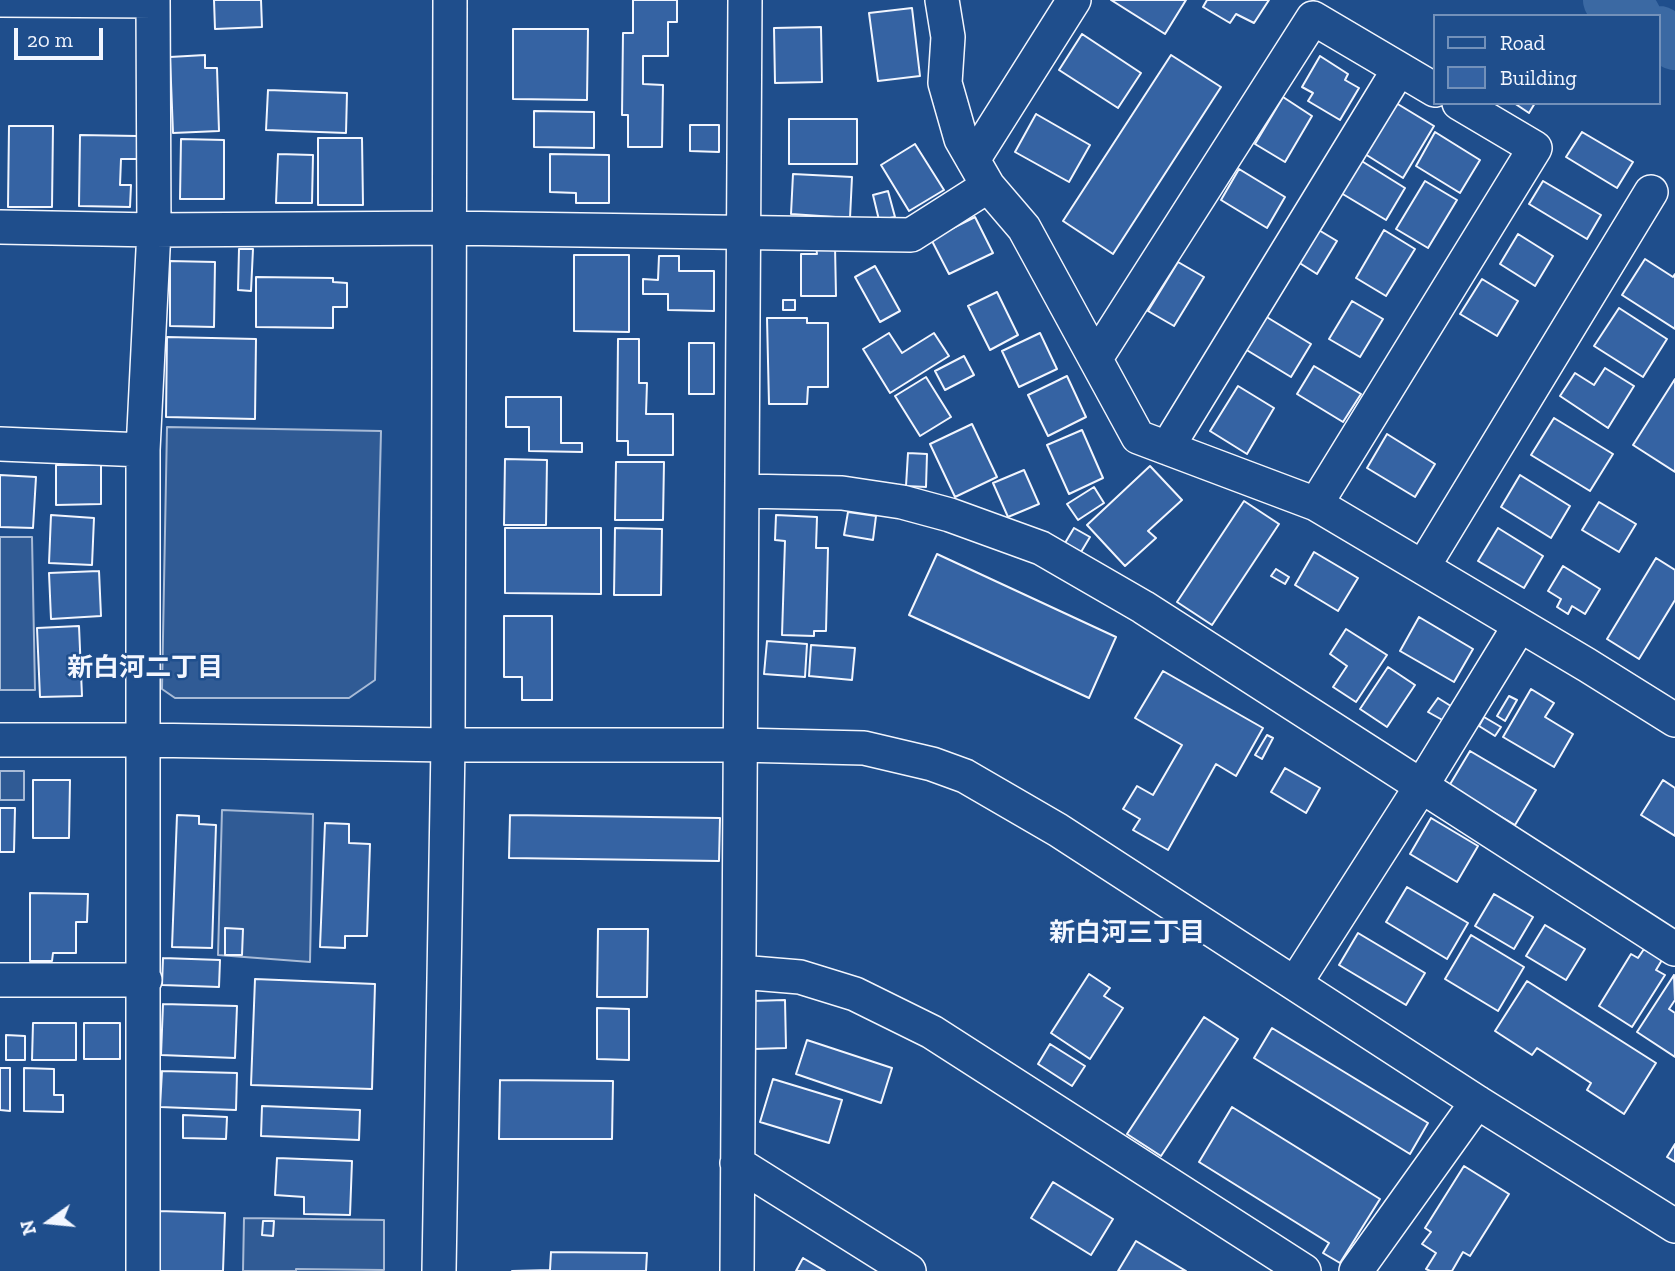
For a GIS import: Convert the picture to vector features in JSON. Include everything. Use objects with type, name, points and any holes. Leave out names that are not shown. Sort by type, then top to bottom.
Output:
[{"type":"street","points":[[0,0],[153,0],[154,230],[143,450],[144,1271]]},
{"type":"street","points":[[439,1271],[448,745],[450,0]]},
{"type":"street","points":[[737,1271],[745,0]]},
{"type":"street","points":[[942,0],[948,37],[945,83],[961,139],[981,173],[1024,228],[1138,437],[1316,504],[1675,720]]},
{"type":"street","points":[[0,227],[154,230],[449,228],[911,235],[981,173],[1074,0]]},
{"type":"street","points":[[1096,358],[1313,18],[1434,89]]},
{"type":"street","points":[[1167,448],[1399,69]]},
{"type":"street","points":[[1316,504],[1535,148],[1462,105]]},
{"type":"street","points":[[1423,567],[1651,192]]},
{"type":"street","points":[[0,444],[143,450]]},
{"type":"street","points":[[742,491],[830,492],[891,500],[950,514],[1041,548],[1143,607],[1675,949]]},
{"type":"street","points":[[1296,982],[1520,625]]},
{"type":"street","points":[[0,740],[864,748],[932,764],[965,776],[1058,830],[1477,1102],[1675,1226]]},
{"type":"street","points":[[740,972],[800,977],[833,987],[855,994],[932,1032],[1304,1271]]},
{"type":"street","points":[[0,981],[145,980]]},
{"type":"street","points":[[1356,1271],[1477,1102]]},
{"type":"street","points":[[737,1163],[909,1271]]},
{"type":"shaded area","points":[[167,427],[381,431],[375,680],[349,698],[175,698],[162,689]]},
{"type":"shaded area","points":[[0,537],[32,537],[35,690],[0,690]]},
{"type":"shaded area","points":[[0,771],[24,771],[24,800],[0,800]]},
{"type":"shaded area","points":[[222,810],[313,814],[310,962],[218,955]]},
{"type":"shaded area","points":[[244,1218],[384,1220],[384,1270],[243,1271]]},
{"type":"building","points":[[214,0],[261,0],[262,27],[215,29]]},
{"type":"building","points":[[633,0],[677,0],[677,22],[668,22],[668,56],[643,56],[643,84],[663,85],[662,147],[628,147],[628,115],[622,115],[623,33],[633,33]]},
{"type":"building","points":[[1111,0],[1186,0],[1165,34]]},
{"type":"building","points":[[1207,0],[1269,0],[1254,23],[1236,14],[1230,23],[1203,7]]},
{"type":"building","points":[[912,8],[920,76],[878,81],[869,13]]},
{"type":"building","points":[[821,27],[822,82],[775,83],[774,28]]},
{"type":"building","points":[[513,29],[588,29],[587,100],[513,99]]},
{"type":"building","points":[[1082,34],[1141,73],[1118,108],[1059,70]]},
{"type":"building","points":[[205,55],[205,68],[217,68],[219,131],[173,133],[170,57]]},
{"type":"building","points":[[1171,55],[1221,87],[1113,254],[1063,221]]},
{"type":"building","points":[[1320,56],[1348,74],[1345,80],[1359,88],[1340,120],[1308,101],[1313,93],[1302,87]]},
{"type":"building","points":[[268,90],[347,93],[346,133],[266,130]]},
{"type":"building","points":[[1283,97],[1312,116],[1285,162],[1255,144]]},
{"type":"building","points":[[1396,103],[1434,126],[1403,178],[1365,154]]},
{"type":"building","points":[[1517,105],[1534,105],[1529,113]]},
{"type":"building","points":[[534,111],[594,112],[594,148],[534,147]]},
{"type":"building","points":[[1036,114],[1090,145],[1069,182],[1015,152]]},
{"type":"building","points":[[789,119],[857,119],[857,164],[789,164]]},
{"type":"building","points":[[690,125],[719,125],[719,152],[690,151]]},
{"type":"building","points":[[9,126],[53,126],[52,207],[8,207]]},
{"type":"building","points":[[1435,132],[1480,160],[1460,193],[1416,166]]},
{"type":"building","points":[[1582,132],[1633,162],[1617,188],[1566,157]]},
{"type":"building","points":[[80,135],[137,136],[137,159],[121,159],[120,185],[131,185],[130,207],[79,206]]},
{"type":"building","points":[[318,138],[362,138],[363,205],[318,205]]},
{"type":"building","points":[[181,139],[224,140],[224,199],[180,199]]},
{"type":"building","points":[[915,144],[944,190],[909,211],[881,165]]},
{"type":"building","points":[[278,154],[313,155],[312,203],[276,203]]},
{"type":"building","points":[[550,154],[609,155],[609,203],[576,203],[576,193],[550,192]]},
{"type":"building","points":[[1360,160],[1405,188],[1386,220],[1341,193]]},
{"type":"building","points":[[1239,169],[1285,197],[1267,228],[1221,200]]},
{"type":"building","points":[[793,174],[852,177],[850,218],[791,214]]},
{"type":"building","points":[[1425,181],[1457,200],[1428,248],[1396,229]]},
{"type":"building","points":[[1543,181],[1601,215],[1587,239],[1529,204]]},
{"type":"building","points":[[888,191],[895,217],[879,220],[873,195]]},
{"type":"building","points":[[975,217],[993,253],[949,274],[931,239]]},
{"type":"building","points":[[1317,229],[1337,241],[1317,274],[1298,262]]},
{"type":"building","points":[[1384,230],[1415,249],[1386,296],[1356,278]]},
{"type":"building","points":[[1518,234],[1553,256],[1535,286],[1500,264]]},
{"type":"building","points":[[816,246],[835,246],[836,296],[801,296],[801,254],[817,254]]},
{"type":"building","points":[[239,249],[253,249],[251,291],[238,290]]},
{"type":"building","points":[[574,255],[629,255],[629,332],[574,331]]},
{"type":"building","points":[[659,256],[679,256],[679,271],[714,271],[714,311],[668,310],[668,294],[643,294],[643,279],[658,280]]},
{"type":"building","points":[[1645,259],[1673,277],[1675,274],[1675,329],[1622,295]]},
{"type":"building","points":[[170,261],[215,262],[214,327],[170,326]]},
{"type":"building","points":[[1178,262],[1204,277],[1174,326],[1148,311]]},
{"type":"building","points":[[875,266],[900,311],[880,322],[855,277]]},
{"type":"building","points":[[256,277],[333,278],[333,282],[347,283],[347,307],[333,307],[333,328],[256,327]]},
{"type":"building","points":[[1482,279],[1518,301],[1497,336],[1460,314]]},
{"type":"building","points":[[997,292],[1018,335],[990,350],[968,306]]},
{"type":"building","points":[[783,300],[795,300],[795,310],[783,310]]},
{"type":"building","points":[[1352,301],[1383,319],[1360,357],[1329,339]]},
{"type":"building","points":[[1619,308],[1667,339],[1643,377],[1594,346]]},
{"type":"building","points":[[1265,316],[1311,344],[1291,377],[1245,349]]},
{"type":"building","points":[[767,318],[807,318],[807,323],[828,323],[828,387],[808,387],[807,404],[769,404]]},
{"type":"building","points":[[889,333],[902,353],[934,333],[949,356],[890,393],[863,349]]},
{"type":"building","points":[[1040,333],[1057,369],[1019,387],[1002,351]]},
{"type":"building","points":[[167,337],[256,339],[255,419],[166,417]]},
{"type":"building","points":[[618,339],[639,339],[639,383],[647,383],[646,414],[673,414],[673,455],[628,455],[628,441],[617,441]]},
{"type":"building","points":[[689,343],[714,343],[714,394],[689,394]]},
{"type":"building","points":[[964,356],[974,375],[945,390],[935,371]]},
{"type":"building","points":[[1314,366],[1361,394],[1343,422],[1297,394]]},
{"type":"building","points":[[1605,368],[1634,386],[1608,428],[1560,396],[1575,373],[1594,385]]},
{"type":"building","points":[[1067,376],[1086,417],[1048,436],[1028,395]]},
{"type":"building","points":[[926,377],[951,417],[920,436],[895,396]]},
{"type":"building","points":[[1675,379],[1675,472],[1633,445]]},
{"type":"building","points":[[1238,386],[1274,408],[1247,454],[1210,431]]},
{"type":"building","points":[[506,397],[561,397],[561,443],[582,443],[582,452],[529,451],[529,427],[506,427]]},
{"type":"building","points":[[1554,418],[1613,454],[1590,491],[1531,455]]},
{"type":"building","points":[[972,424],[997,477],[955,497],[930,444]]},
{"type":"building","points":[[1082,430],[1103,478],[1069,494],[1047,445]]},
{"type":"building","points":[[1387,434],[1435,464],[1415,497],[1367,468]]},
{"type":"building","points":[[908,453],[927,454],[926,487],[906,486]]},
{"type":"building","points":[[505,459],[547,460],[546,525],[504,525]]},
{"type":"building","points":[[616,462],[664,462],[663,520],[615,520]]},
{"type":"building","points":[[56,465],[101,465],[101,504],[56,505]]},
{"type":"building","points":[[1150,466],[1182,500],[1148,531],[1156,538],[1125,566],[1087,525]]},
{"type":"building","points":[[1024,470],[1039,504],[1008,517],[993,483]]},
{"type":"building","points":[[0,475],[36,477],[33,528],[0,527]]},
{"type":"building","points":[[1520,475],[1570,506],[1551,538],[1501,507]]},
{"type":"building","points":[[1094,487],[1104,503],[1078,520],[1067,504]]},
{"type":"building","points":[[1244,501],[1279,524],[1212,625],[1177,602]]},
{"type":"building","points":[[1599,502],[1636,524],[1619,552],[1582,530]]},
{"type":"building","points":[[848,512],[876,516],[873,540],[844,535]]},
{"type":"building","points":[[51,515],[94,518],[92,565],[49,563]]},
{"type":"building","points":[[776,515],[817,517],[816,548],[828,548],[826,631],[814,631],[814,636],[782,635],[785,541],[775,540]]},
{"type":"building","points":[[505,528],[601,528],[601,594],[505,593]]},
{"type":"building","points":[[615,528],[662,529],[661,595],[614,595]]},
{"type":"building","points":[[1074,528],[1090,537],[1081,552],[1065,543]]},
{"type":"building","points":[[1498,528],[1543,556],[1524,588],[1478,561]]},
{"type":"building","points":[[1314,552],[1358,578],[1338,611],[1295,585]]},
{"type":"building","points":[[937,554],[1116,637],[1089,698],[909,615]]},
{"type":"building","points":[[1656,558],[1675,570],[1675,600],[1639,659],[1607,639]]},
{"type":"building","points":[[1563,566],[1600,589],[1585,614],[1572,606],[1568,614],[1557,607],[1561,599],[1548,591]]},
{"type":"building","points":[[1276,569],[1289,577],[1285,584],[1271,576]]},
{"type":"building","points":[[99,571],[101,616],[51,619],[49,573]]},
{"type":"building","points":[[504,616],[552,616],[552,700],[522,700],[522,677],[504,677]]},
{"type":"building","points":[[1419,617],[1473,649],[1454,682],[1400,651]]},
{"type":"building","points":[[79,626],[82,696],[40,697],[37,628]]},
{"type":"building","points":[[1346,629],[1387,655],[1356,702],[1333,687],[1347,666],[1330,654]]},
{"type":"building","points":[[767,641],[807,644],[805,677],[764,674]]},
{"type":"building","points":[[811,645],[855,648],[852,680],[809,676]]},
{"type":"building","points":[[1388,667],[1415,685],[1387,727],[1360,709]]},
{"type":"building","points":[[1163,671],[1263,728],[1236,776],[1216,764],[1168,850],[1133,830],[1140,819],[1123,809],[1137,786],[1153,795],[1182,745],[1135,718]]},
{"type":"building","points":[[1531,689],[1554,703],[1545,717],[1573,734],[1554,767],[1503,737]]},
{"type":"building","points":[[1509,696],[1517,700],[1505,721],[1497,716]]},
{"type":"building","points":[[1438,698],[1454,708],[1446,722],[1428,712]]},
{"type":"building","points":[[1484,717],[1501,727],[1495,736],[1479,726]]},
{"type":"building","points":[[1267,735],[1273,738],[1262,759],[1255,755]]},
{"type":"building","points":[[1470,751],[1536,790],[1515,825],[1449,786]]},
{"type":"building","points":[[1285,768],[1320,788],[1306,813],[1271,792]]},
{"type":"building","points":[[33,780],[70,780],[69,838],[33,838]]},
{"type":"building","points":[[1663,780],[1675,788],[1675,836],[1641,815]]},
{"type":"building","points":[[0,808],[15,808],[14,852],[0,852]]},
{"type":"building","points":[[177,815],[199,816],[199,824],[216,825],[212,948],[172,947]]},
{"type":"building","points":[[510,815],[720,818],[719,861],[509,858]]},
{"type":"building","points":[[1431,818],[1478,846],[1457,882],[1410,854]]},
{"type":"building","points":[[325,823],[349,824],[349,843],[370,844],[367,936],[345,936],[345,948],[320,947]]},
{"type":"building","points":[[1407,887],[1468,923],[1447,959],[1386,922]]},
{"type":"building","points":[[30,893],[88,894],[87,922],[76,922],[76,953],[53,953],[52,961],[30,961]]},
{"type":"building","points":[[1494,894],[1533,917],[1514,949],[1475,926]]},
{"type":"building","points":[[1545,925],[1585,949],[1566,980],[1526,956]]},
{"type":"building","points":[[225,928],[243,929],[242,955],[225,955]]},
{"type":"building","points":[[598,929],[648,929],[647,997],[597,997]]},
{"type":"building","points":[[1358,933],[1425,973],[1406,1005],[1339,965]]},
{"type":"building","points":[[1471,935],[1524,967],[1498,1011],[1445,979]]},
{"type":"building","points":[[1644,949],[1662,960],[1656,970],[1665,975],[1632,1027],[1599,1006],[1631,954],[1638,958]]},
{"type":"building","points":[[163,958],[220,960],[219,987],[162,985]]},
{"type":"building","points":[[1089,974],[1110,988],[1104,996],[1123,1008],[1090,1059],[1051,1033]]},
{"type":"building","points":[[1674,975],[1675,1000],[1669,1009],[1675,1013],[1675,1057],[1637,1032]]},
{"type":"building","points":[[255,979],[375,984],[372,1089],[251,1085]]},
{"type":"building","points":[[1527,981],[1656,1063],[1624,1114],[1587,1090],[1591,1083],[1537,1048],[1532,1055],[1495,1031]]},
{"type":"building","points":[[785,1000],[786,1048],[753,1049],[752,1001]]},
{"type":"building","points":[[163,1004],[237,1006],[235,1058],[161,1055]]},
{"type":"building","points":[[597,1008],[629,1009],[629,1060],[597,1059]]},
{"type":"building","points":[[1204,1017],[1238,1039],[1161,1156],[1127,1134]]},
{"type":"building","points":[[33,1023],[76,1023],[76,1060],[32,1060]]},
{"type":"building","points":[[84,1023],[120,1023],[120,1059],[84,1059]]},
{"type":"building","points":[[1272,1028],[1428,1123],[1410,1154],[1254,1058]]},
{"type":"building","points":[[6,1035],[25,1036],[25,1060],[6,1060]]},
{"type":"building","points":[[807,1040],[892,1068],[881,1103],[796,1074]]},
{"type":"building","points":[[1050,1044],[1085,1066],[1072,1086],[1038,1064]]},
{"type":"building","points":[[0,1068],[10,1068],[10,1111],[0,1110]]},
{"type":"building","points":[[24,1068],[54,1069],[54,1095],[63,1095],[63,1112],[24,1111]]},
{"type":"building","points":[[162,1071],[237,1073],[236,1110],[160,1107]]},
{"type":"building","points":[[773,1079],[842,1100],[829,1143],[760,1122]]},
{"type":"building","points":[[500,1080],[613,1081],[612,1139],[499,1139]]},
{"type":"building","points":[[262,1106],[360,1110],[359,1140],[261,1136]]},
{"type":"building","points":[[1232,1107],[1380,1199],[1340,1263],[1323,1253],[1329,1243],[1199,1162]]},
{"type":"building","points":[[183,1115],[227,1117],[226,1139],[183,1138]]},
{"type":"building","points":[[1675,1144],[1675,1162],[1667,1157]]},
{"type":"building","points":[[277,1158],[352,1161],[350,1215],[304,1214],[304,1197],[275,1195]]},
{"type":"building","points":[[1464,1166],[1509,1194],[1470,1256],[1463,1252],[1452,1271],[1430,1271],[1426,1269],[1436,1253],[1422,1244],[1431,1232],[1425,1228]]},
{"type":"building","points":[[1053,1182],[1113,1219],[1091,1255],[1031,1218]]},
{"type":"building","points":[[158,1211],[225,1213],[223,1271],[156,1271]]},
{"type":"building","points":[[263,1221],[274,1221],[273,1236],[262,1235]]},
{"type":"building","points":[[1136,1241],[1186,1271],[1118,1271]]},
{"type":"building","points":[[551,1252],[647,1253],[646,1271],[512,1271],[550,1270]]},
{"type":"building","points":[[803,1258],[825,1271],[796,1271]]},
{"type":"waterway","points":[[1610,0],[1631,14]]},
{"type":"waterway","points":[[1661,34],[1675,43]]},
{"type":"district","name":"新白河二丁目","points":[[145,669]]},
{"type":"district","name":"新白河三丁目","points":[[1127,934]]}]
